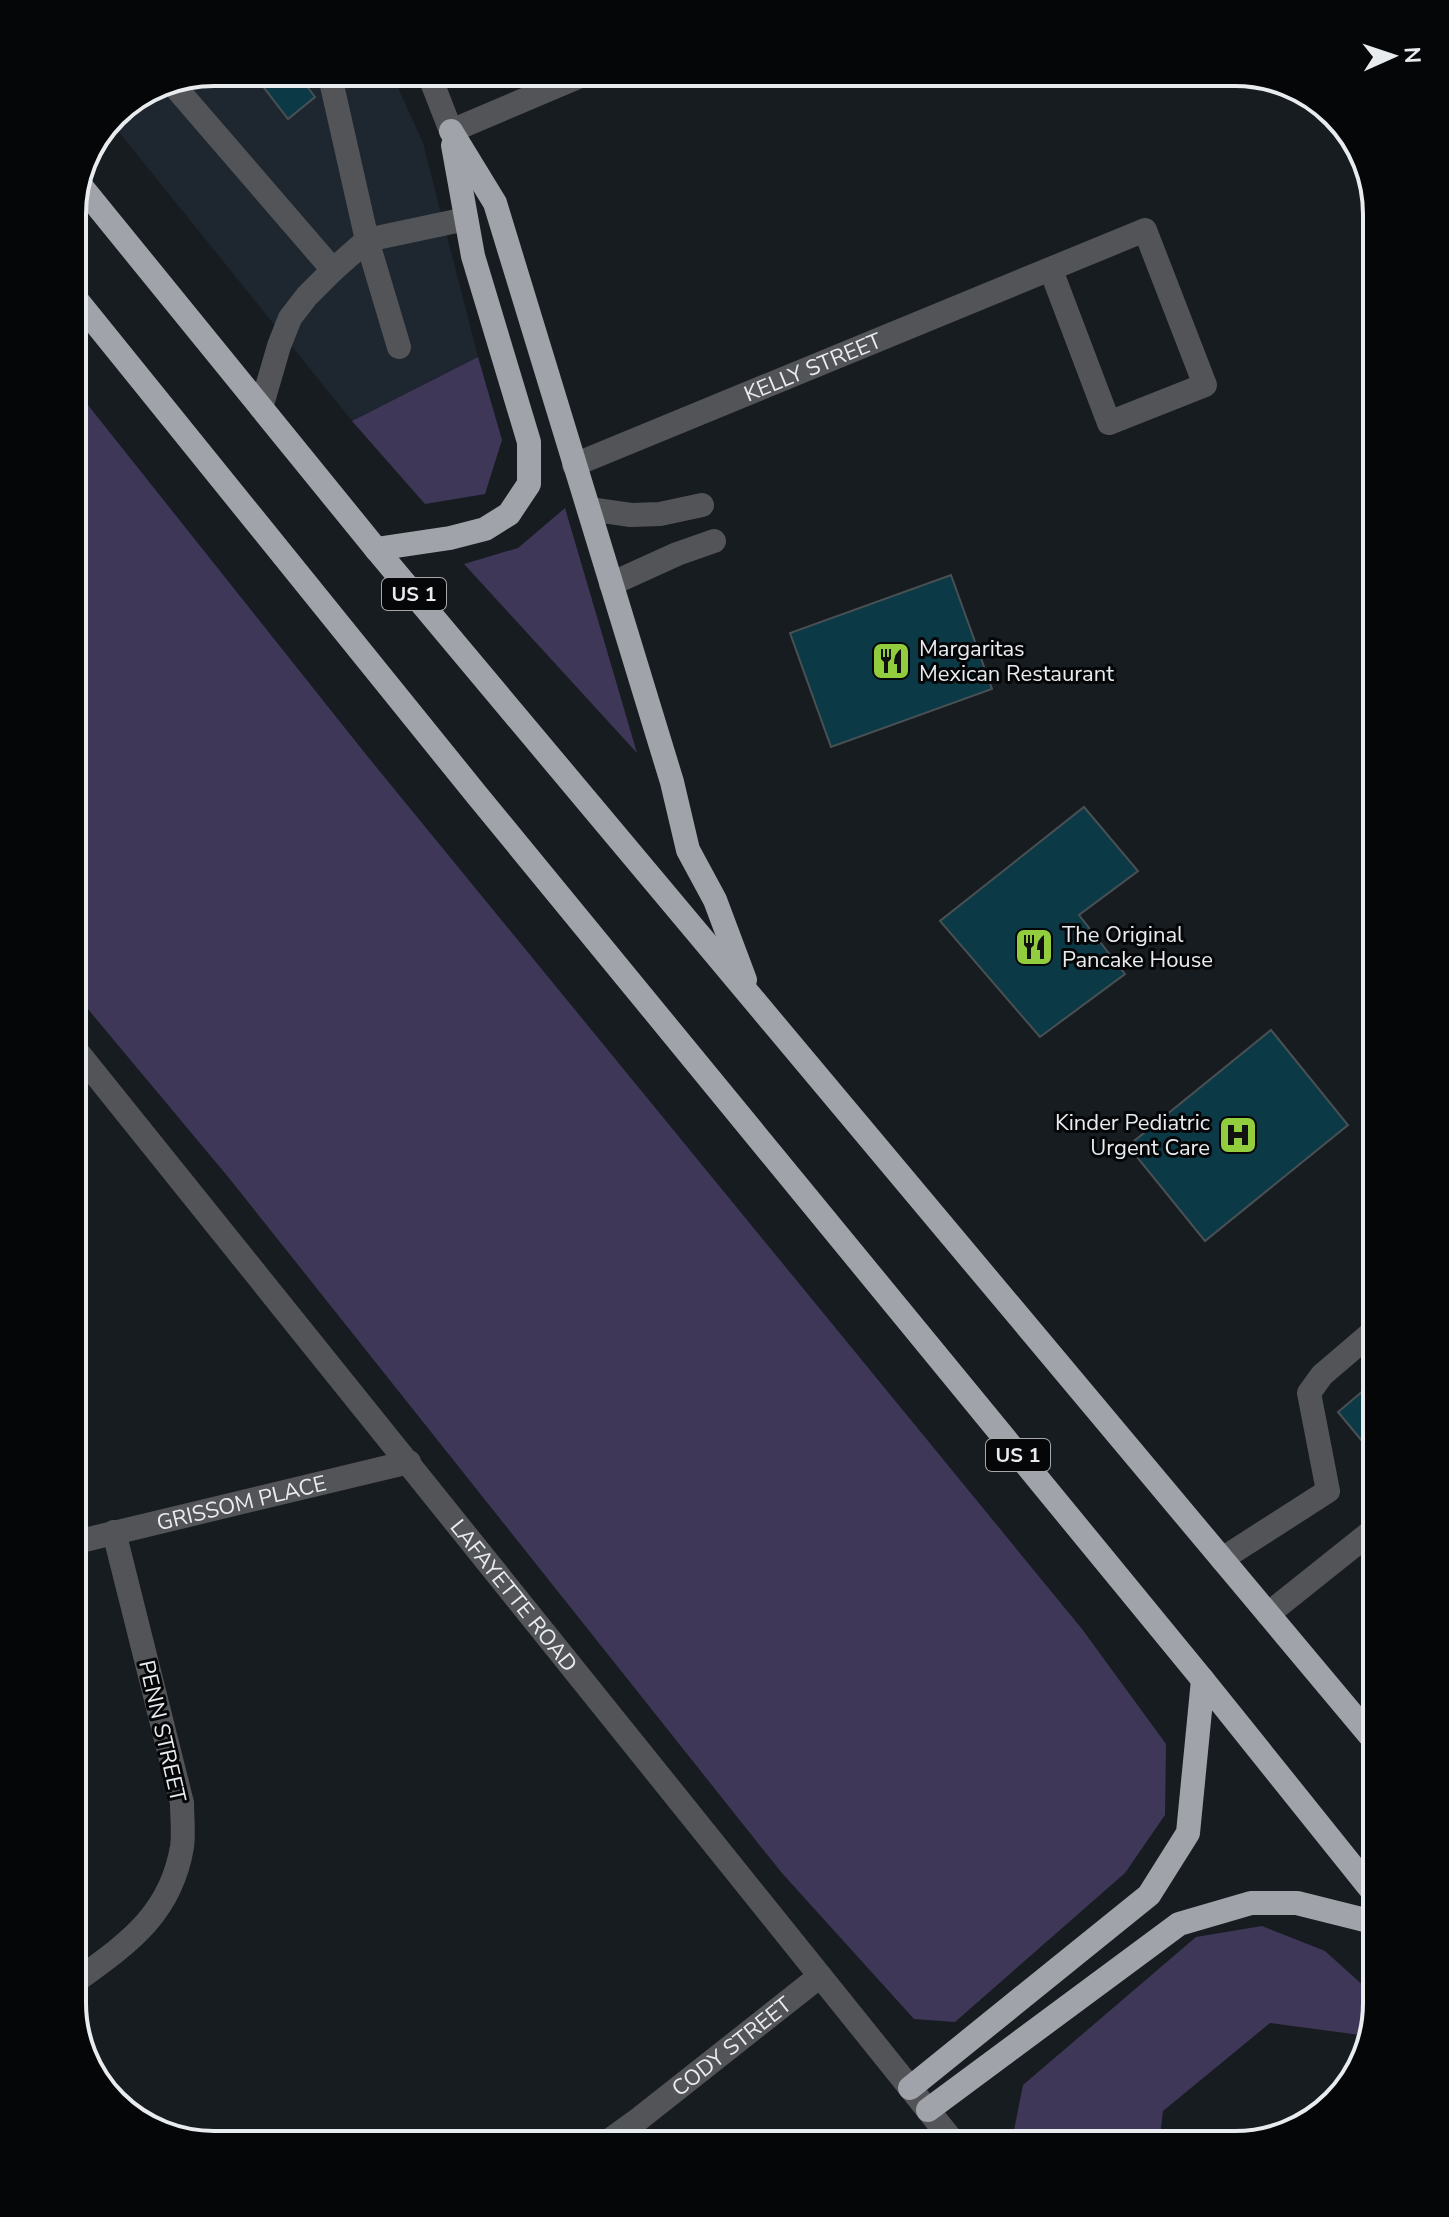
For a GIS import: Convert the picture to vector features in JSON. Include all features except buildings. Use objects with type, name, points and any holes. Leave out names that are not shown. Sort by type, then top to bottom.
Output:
[{"type":"highway","points":[[376,549],[450,538],[485,529],[509,514],[529,484],[529,442],[473,256],[451,131]]},
{"type":"highway","points":[[451,131],[495,203],[672,782],[688,850],[715,900],[752,998]]},
{"type":"highway","name":"US 1","points":[[88,194],[376,549],[1363,1727]]},
{"type":"highway","name":"US 1","points":[[86,311],[1363,1880]]},
{"type":"highway","points":[[910,2088],[1149,1895],[1188,1833],[1203,1680]]},
{"type":"highway","points":[[928,2110],[1179,1924],[1251,1903],[1297,1903],[1363,1920]]},
{"type":"street","points":[[332,86],[367,240],[399,347]]},
{"type":"street","points":[[433,86],[451,131],[557,86]]},
{"type":"street","points":[[179,91],[333,270]]},
{"type":"street","points":[[261,408],[290,318],[333,270],[367,240],[466,219]]},
{"type":"street","name":"KELLY STREET","points":[[574,465],[1145,230],[1205,385],[1109,423],[1051,270]]},
{"type":"street","points":[[589,509],[631,515],[660,514],[702,505]]},
{"type":"street","points":[[611,584],[714,541]]},
{"type":"street","name":"LAFAYETTE ROAD","points":[[86,1062],[945,2131]]},
{"type":"street","points":[[1222,1559],[1328,1491],[1309,1393],[1322,1375],[1363,1340]]},
{"type":"street","name":"GRISSOM PLACE","points":[[86,1539],[409,1462]]},
{"type":"street","name":"PENN STREET","points":[[86,1974],[149,1922],[172,1885],[182,1845],[182,1803],[114,1532]]},
{"type":"street","points":[[1268,1614],[1363,1538]]},
{"type":"street","name":"CODY STREET","points":[[622,2131],[820,1976]]},
{"type":"shaded area","points":[[397,86],[423,143],[478,357],[352,421],[118,130],[143,108],[189,88]]},
{"type":"shaded area","points":[[478,357],[502,440],[485,494],[425,504],[352,421]]},
{"type":"shaded area","points":[[86,403],[368,757],[1082,1629],[1166,1744],[1165,1815],[1125,1873],[955,2022],[914,2019],[781,1872],[229,1178],[86,1007]]},
{"type":"shaded area","points":[[565,508],[637,753],[464,564],[518,548]]},
{"type":"shaded area","points":[[1262,1926],[1325,1951],[1363,1985],[1359,2035],[1270,2023],[1163,2111],[1161,2131],[1014,2131],[1023,2085],[1196,1937]]},
{"type":"place","name":"Margaritas Mexican Restaurant","points":[[891,661]]},
{"type":"place","name":"The Original Pancake House","points":[[1034,947]]},
{"type":"place","name":"Kinder Pediatric Urgent Care","points":[[1238,1135]]}]
